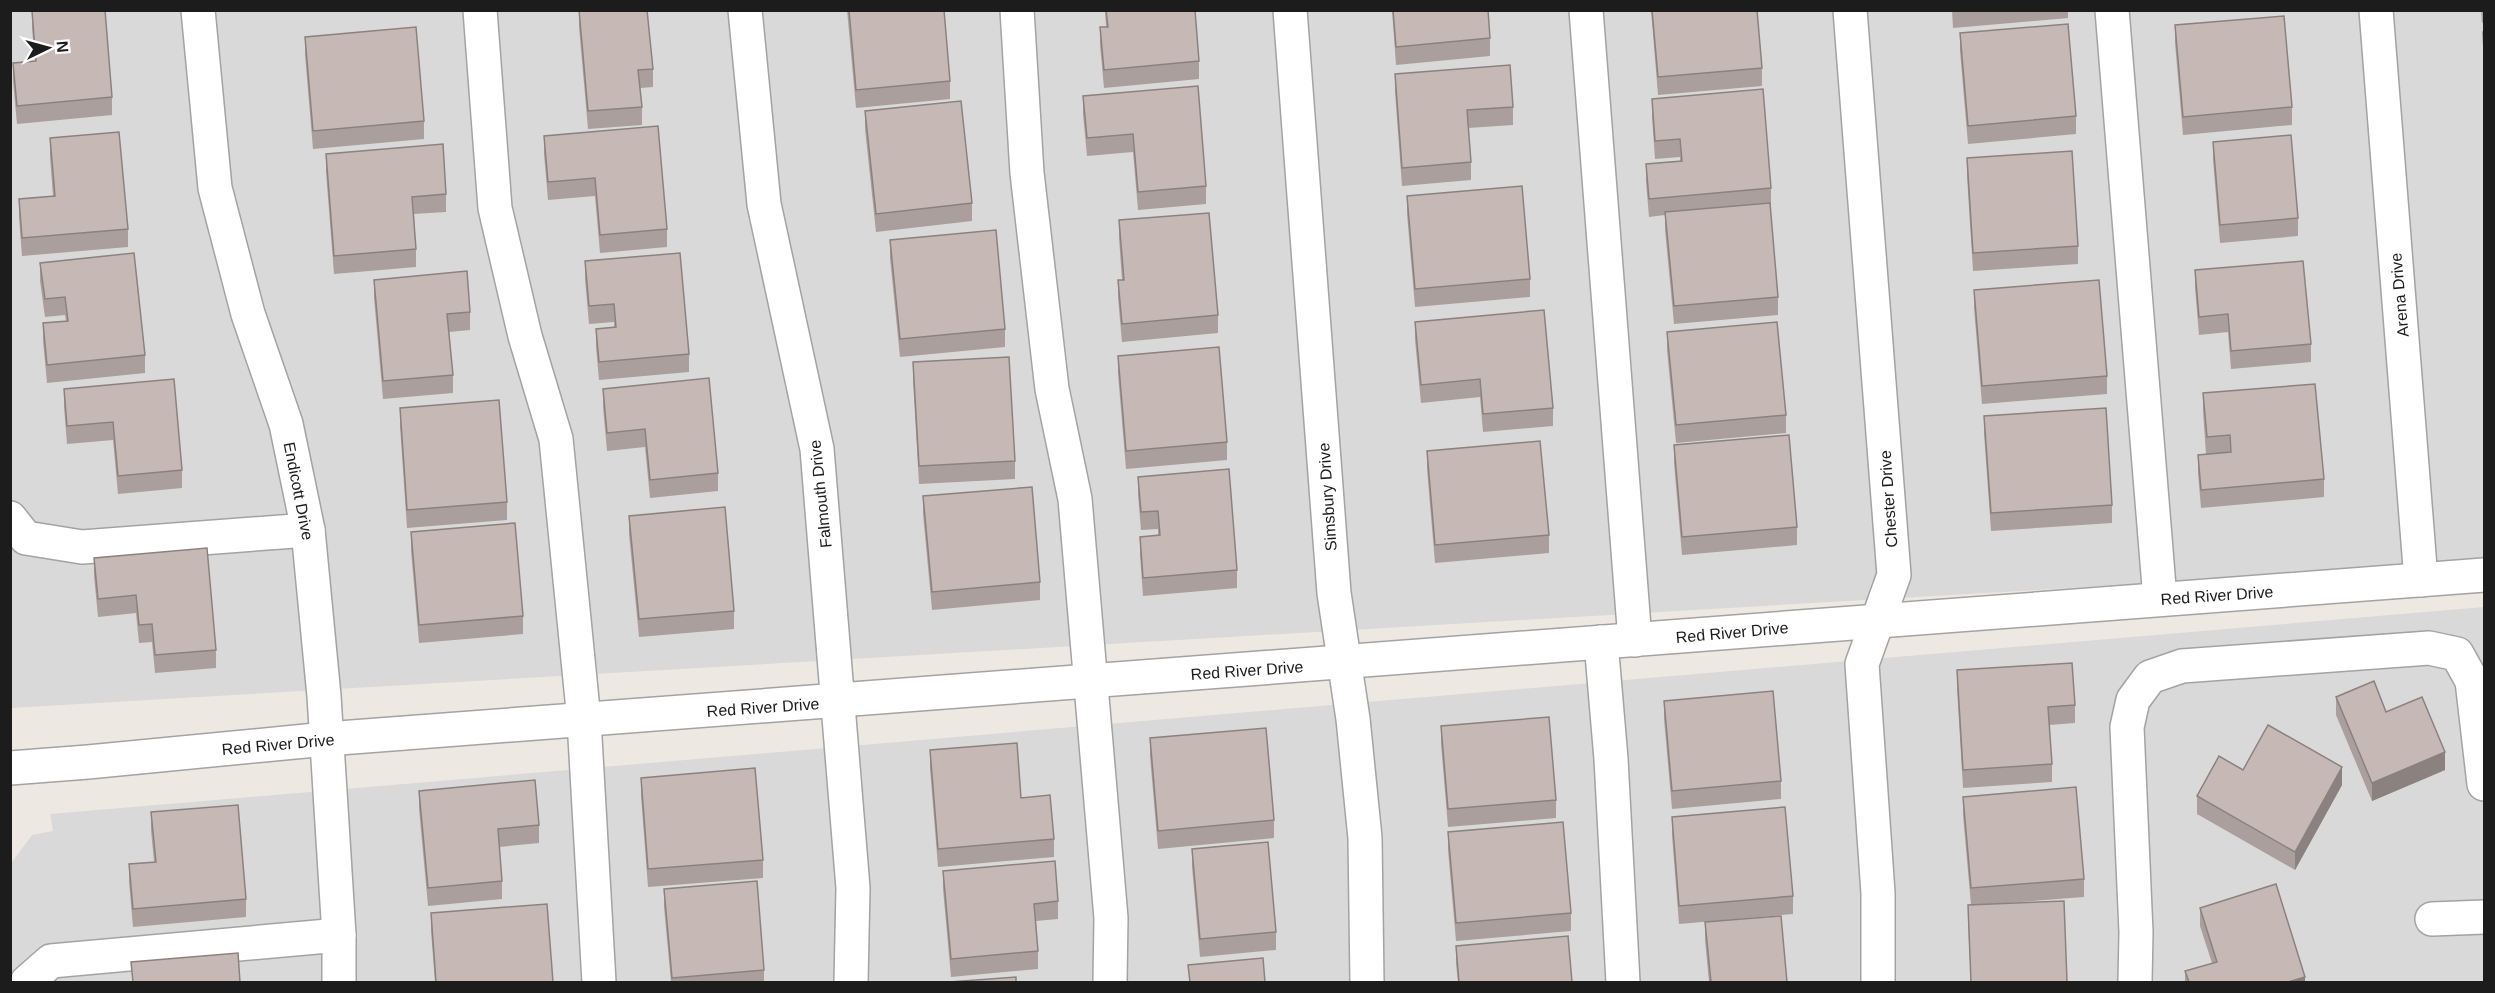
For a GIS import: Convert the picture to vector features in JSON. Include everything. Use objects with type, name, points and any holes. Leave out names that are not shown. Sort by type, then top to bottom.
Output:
[{"type":"street","name":"Endicott Drive","points":[[198,10],[215,188],[248,314],[286,424],[308,530],[324,691],[339,935],[339,982]]},
{"type":"street","points":[[480,10],[495,208],[525,336],[556,439],[584,720],[599,982]]},
{"type":"street","name":"Falmouth Drive","points":[[745,10],[764,204],[817,449],[853,888],[851,982]]},
{"type":"street","points":[[1017,10],[1029,185],[1052,389],[1075,499],[1111,918],[1110,982]]},
{"type":"street","name":"Simsbury Drive","points":[[1290,10],[1334,593],[1353,719],[1365,838],[1367,982]]},
{"type":"street","points":[[1586,10],[1635,640]]},
{"type":"street","name":"Chester Drive","points":[[1850,10],[1894,575],[1862,664],[1878,892],[1878,982]]},
{"type":"street","points":[[2112,10],[2160,599]]},
{"type":"street","name":"Arena Drive","points":[[2376,10],[2421,580]]},
{"type":"street","points":[[10,518],[26,538],[82,547],[308,530]]},
{"type":"street","name":"Red River Drive","points":[[10,768],[326,739],[2484,575]]},
{"type":"street","points":[[1601,642],[1611,759],[1623,982]]},
{"type":"street","points":[[2135,982],[2136,932],[2127,727],[2133,700],[2150,677],[2182,666],[2429,648],[2457,654],[2472,681],[2484,784]]},
{"type":"street","points":[[2432,919],[2484,916]]},
{"type":"street","points":[[27,982],[51,961],[339,935]]},
{"type":"shaded area","points":[[11,11],[2484,11],[2484,564],[11,708]]},
{"type":"shaded area","points":[[2484,607],[2484,982],[11,982],[12,862],[32,835],[53,831],[50,814]]},
{"type":"building","points":[[105,10],[112,97],[17,106],[13,63],[36,61],[32,11]]},
{"type":"building","points":[[579,10],[647,10],[653,69],[638,70],[642,107],[588,111]]},
{"type":"building","points":[[849,10],[944,10],[950,81],[856,90]]},
{"type":"building","points":[[1106,10],[1195,10],[1199,61],[1104,70],[1100,27],[1108,27]]},
{"type":"building","points":[[1393,10],[1488,10],[1490,38],[1396,47]]},
{"type":"building","points":[[1652,10],[1757,10],[1762,68],[1658,77]]},
{"type":"building","points":[[2284,16],[2292,107],[2183,117],[2175,25]]},
{"type":"building","points":[[2068,24],[2076,116],[1968,126],[1960,33]]},
{"type":"building","points":[[416,27],[424,121],[313,131],[305,37]]},
{"type":"building","points":[[1510,65],[1513,107],[1467,110],[1471,162],[1402,168],[1395,74]]},
{"type":"building","points":[[1198,86],[1206,186],[1138,192],[1133,134],[1087,138],[1083,96]]},
{"type":"building","points":[[1763,89],[1771,188],[1649,199],[1646,164],[1682,161],[1680,139],[1655,141],[1652,99]]},
{"type":"building","points":[[961,101],[972,203],[876,214],[865,111]]},
{"type":"building","points":[[658,126],[667,229],[600,235],[595,178],[548,182],[544,136]]},
{"type":"building","points":[[119,132],[128,229],[22,238],[19,199],[55,196],[50,138]]},
{"type":"building","points":[[2291,135],[2298,218],[2220,225],[2213,142]]},
{"type":"building","points":[[443,144],[446,194],[412,197],[416,249],[334,256],[326,154]]},
{"type":"building","points":[[2072,151],[2078,246],[1973,253],[1967,158]]},
{"type":"building","points":[[1522,186],[1530,279],[1415,289],[1407,196]]},
{"type":"building","points":[[1770,203],[1778,297],[1674,306],[1665,212]]},
{"type":"building","points":[[1209,213],[1218,315],[1122,324],[1118,280],[1124,280],[1119,220]]},
{"type":"building","points":[[996,230],[1005,329],[900,339],[890,240]]},
{"type":"building","points":[[134,253],[145,355],[47,365],[43,323],[68,321],[65,297],[45,299],[40,263]]},
{"type":"building","points":[[680,253],[689,354],[599,362],[596,329],[616,327],[614,304],[589,306],[585,261]]},
{"type":"building","points":[[2303,261],[2311,344],[2231,351],[2228,314],[2199,317],[2195,270]]},
{"type":"building","points":[[467,271],[470,312],[447,314],[453,375],[383,381],[374,280]]},
{"type":"building","points":[[2099,280],[2107,376],[1982,386],[1974,290]]},
{"type":"building","points":[[1544,310],[1553,408],[1483,414],[1480,379],[1421,385],[1415,322]]},
{"type":"building","points":[[1777,322],[1786,415],[1676,425],[1667,332]]},
{"type":"building","points":[[1219,347],[1227,442],[1126,451],[1118,356]]},
{"type":"building","points":[[1009,357],[1015,461],[919,466],[913,362]]},
{"type":"building","points":[[709,378],[718,473],[650,480],[645,429],[607,433],[603,389]]},
{"type":"building","points":[[174,379],[182,470],[118,476],[113,422],[67,426],[64,389]]},
{"type":"building","points":[[2315,384],[2324,479],[2201,490],[2198,455],[2231,452],[2230,435],[2207,437],[2203,393]]},
{"type":"building","points":[[499,400],[507,502],[407,510],[400,408]]},
{"type":"building","points":[[2106,408],[2112,505],[1991,513],[1984,416]]},
{"type":"building","points":[[1789,435],[1797,527],[1682,537],[1674,445]]},
{"type":"building","points":[[1540,441],[1549,535],[1435,545],[1427,451]]},
{"type":"building","points":[[1229,469],[1237,570],[1143,578],[1140,537],[1160,535],[1158,511],[1141,512],[1138,477]]},
{"type":"building","points":[[1032,487],[1040,582],[932,592],[923,496]]},
{"type":"building","points":[[725,507],[734,611],[639,619],[629,516]]},
{"type":"building","points":[[515,523],[523,616],[419,625],[411,532]]},
{"type":"building","points":[[207,548],[216,650],[155,655],[152,624],[139,625],[136,595],[98,599],[94,558]]},
{"type":"building","points":[[2072,663],[2075,705],[2048,707],[2052,764],[1963,770],[1957,670]]},
{"type":"building","points":[[2374,681],[2386,712],[2422,697],[2445,752],[2372,783],[2336,697]]},
{"type":"building","points":[[1773,691],[1781,781],[1672,791],[1664,701]]},
{"type":"building","points":[[1549,717],[1556,800],[1448,809],[1441,726]]},
{"type":"building","points":[[2268,725],[2342,767],[2295,852],[2197,796],[2219,756],[2243,770]]},
{"type":"building","points":[[1266,728],[1274,820],[1158,831],[1150,738]]},
{"type":"building","points":[[1017,743],[1021,798],[1050,795],[1054,839],[938,849],[930,750]]},
{"type":"building","points":[[755,768],[763,860],[648,869],[641,778]]},
{"type":"building","points":[[535,780],[539,825],[498,829],[502,881],[428,888],[419,791]]},
{"type":"building","points":[[2076,787],[2084,879],[1971,888],[1963,797]]},
{"type":"building","points":[[238,805],[246,899],[133,909],[129,864],[156,862],[151,812]]},
{"type":"building","points":[[1785,807],[1793,896],[1679,906],[1672,817]]},
{"type":"building","points":[[1563,822],[1571,913],[1456,923],[1448,832]]},
{"type":"building","points":[[1268,842],[1276,932],[1200,939],[1192,849]]},
{"type":"building","points":[[1055,861],[1058,901],[1034,904],[1038,951],[951,959],[943,871]]},
{"type":"building","points":[[757,881],[764,970],[672,978],[664,889]]},
{"type":"building","points":[[2276,884],[2305,977],[2288,982],[2189,982],[2185,971],[2217,962],[2200,908]]},
{"type":"building","points":[[2064,901],[2067,982],[1971,982],[1968,905]]},
{"type":"building","points":[[547,904],[553,982],[436,982],[431,913]]},
{"type":"building","points":[[1781,916],[1787,982],[1711,982],[1705,922]]},
{"type":"building","points":[[1568,936],[1572,982],[1459,982],[1456,946]]},
{"type":"building","points":[[238,953],[240,982],[133,982],[131,962]]},
{"type":"building","points":[[1263,958],[1265,982],[1190,982],[1188,965]]},
{"type":"building","points":[[1016,977],[1016,982],[949,982]]}]
